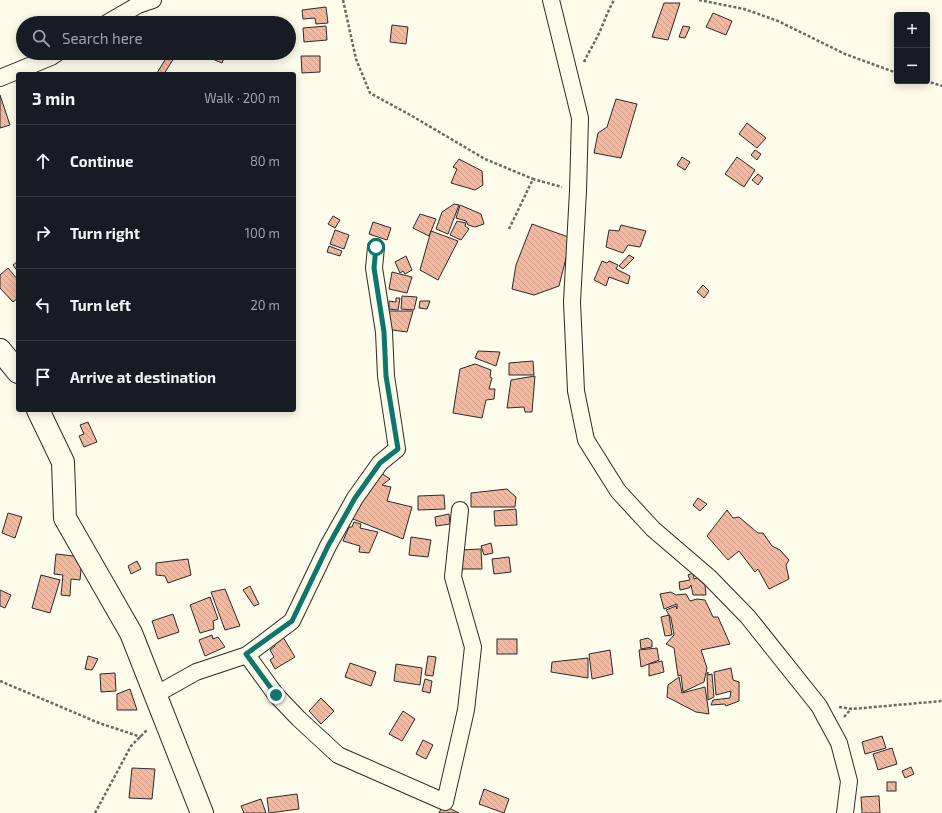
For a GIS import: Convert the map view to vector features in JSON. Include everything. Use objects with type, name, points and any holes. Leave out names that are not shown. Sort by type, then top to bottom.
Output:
[{"type":"main road","points":[[0,350],[16,370]]},
{"type":"main road","points":[[39,412],[63,462],[65,518],[131,633],[202,813]]},
{"type":"street","points":[[120,16],[138,5],[154,0]]},
{"type":"street","points":[[551,0],[580,118],[572,302],[576,391],[586,440],[618,491],[653,529],[709,577],[748,617],[819,706],[839,743],[849,781],[844,813]]},
{"type":"street","points":[[0,78],[44,60]]},
{"type":"street","points":[[158,700],[196,672],[246,654],[292,621],[328,546],[355,498],[380,463],[398,449],[386,376],[384,332],[374,268],[376,247]]},
{"type":"street","points":[[246,654],[276,695],[299,719],[338,755],[444,802],[466,710],[473,647],[453,576],[460,510]]},
{"type":"path","points":[[343,0],[356,59],[370,93],[485,159],[533,179],[578,191]]},
{"type":"path","points":[[572,86],[614,0]]},
{"type":"path","points":[[699,0],[744,9],[778,21],[845,54],[894,72]]},
{"type":"path","points":[[930,82],[942,86]]},
{"type":"path","points":[[509,229],[533,179]]},
{"type":"path","points":[[0,681],[99,723],[141,737]]},
{"type":"path","points":[[95,813],[131,746],[148,730],[158,700]]},
{"type":"path","points":[[852,709],[942,701]]},
{"type":"building","points":[[664,3],[680,3],[668,40],[652,37]]},
{"type":"building","points":[[326,7],[328,23],[316,24],[315,18],[303,19],[302,10]]},
{"type":"building","points":[[713,13],[732,21],[726,35],[706,27]]},
{"type":"building","points":[[392,25],[408,27],[406,44],[390,42]]},
{"type":"building","points":[[326,26],[327,40],[304,42],[303,28]]},
{"type":"building","points":[[683,26],[690,27],[685,38],[679,37]]},
{"type":"building","points":[[301,56],[320,56],[320,72],[302,73]]},
{"type":"building","points":[[165,60],[173,60],[165,72],[158,72]]},
{"type":"building","points":[[215,60],[223,60],[222,63]]},
{"type":"building","points":[[0,95],[10,125],[0,128]]},
{"type":"building","points":[[616,99],[637,104],[621,158],[594,153],[598,133],[607,127]]},
{"type":"building","points":[[747,123],[766,138],[757,148],[739,134]]},
{"type":"building","points":[[755,150],[761,154],[757,160],[751,155]]},
{"type":"building","points":[[682,157],[690,162],[685,170],[677,165]]},
{"type":"building","points":[[737,157],[755,170],[744,187],[725,174]]},
{"type":"building","points":[[459,159],[482,171],[483,185],[475,190],[451,183],[457,169],[453,167]]},
{"type":"building","points":[[758,174],[763,178],[758,185],[752,180]]},
{"type":"building","points":[[454,204],[459,205],[448,234],[436,229],[442,212]]},
{"type":"building","points":[[460,205],[481,214],[484,224],[475,227],[468,225],[466,221],[456,218]]},
{"type":"building","points":[[420,214],[436,219],[429,236],[413,228]]},
{"type":"building","points":[[333,216],[340,220],[335,228],[328,224]]},
{"type":"building","points":[[457,221],[466,223],[465,226],[469,229],[461,240],[450,235]]},
{"type":"building","points":[[373,222],[391,228],[387,240],[369,234]]},
{"type":"building","points":[[532,224],[571,238],[559,286],[534,295],[512,289],[516,265]]},
{"type":"building","points":[[621,225],[646,231],[640,247],[628,245],[623,253],[606,247],[609,230],[619,231]]},
{"type":"building","points":[[335,230],[349,235],[344,249],[330,244]]},
{"type":"building","points":[[431,231],[458,241],[438,280],[420,270]]},
{"type":"building","points":[[329,246],[342,251],[340,256],[327,252]]},
{"type":"building","points":[[629,255],[634,258],[623,269],[619,266]]},
{"type":"building","points":[[406,256],[412,270],[405,274],[403,271],[400,273],[395,262]]},
{"type":"building","points":[[602,261],[607,263],[609,261],[618,265],[616,269],[630,276],[628,284],[609,277],[606,286],[594,280]]},
{"type":"building","points":[[8,268],[16,278],[16,300],[13,302],[0,288],[0,275]]},
{"type":"building","points":[[392,272],[412,277],[407,293],[389,289]]},
{"type":"building","points":[[703,285],[709,291],[704,298],[697,292]]},
{"type":"building","points":[[402,296],[417,297],[414,310],[401,309]]},
{"type":"building","points":[[396,298],[400,298],[398,310],[389,309],[389,301],[396,302]]},
{"type":"building","points":[[420,301],[430,301],[427,309],[419,308]]},
{"type":"building","points":[[387,311],[413,311],[407,332],[385,329]]},
{"type":"building","points":[[478,351],[500,352],[496,366],[475,358]]},
{"type":"building","points":[[533,361],[534,375],[509,375],[509,363]]},
{"type":"building","points":[[475,364],[491,370],[490,377],[492,378],[489,389],[495,389],[494,399],[486,400],[482,418],[453,413],[460,369]]},
{"type":"building","points":[[535,376],[532,412],[525,412],[524,407],[507,408],[511,380]]},
{"type":"building","points":[[88,422],[97,442],[84,447],[79,436],[84,434],[80,425]]},
{"type":"building","points":[[381,473],[390,479],[382,485],[391,487],[387,501],[412,507],[403,539],[348,517]]},
{"type":"building","points":[[507,489],[516,497],[515,507],[471,507],[471,493]]},
{"type":"building","points":[[444,495],[445,509],[418,510],[418,496]]},
{"type":"building","points":[[698,498],[707,504],[700,511],[693,505]]},
{"type":"building","points":[[516,509],[517,525],[495,526],[494,511]]},
{"type":"building","points":[[727,510],[733,518],[739,517],[758,533],[763,533],[772,546],[780,550],[789,560],[786,565],[789,579],[769,589],[758,569],[755,572],[739,551],[728,560],[707,536]]},
{"type":"building","points":[[8,513],[22,517],[15,538],[2,533]]},
{"type":"building","points":[[449,514],[450,524],[436,526],[435,517]]},
{"type":"building","points":[[354,522],[361,524],[360,528],[378,532],[369,553],[359,552],[360,546],[343,541],[349,527],[352,527]]},
{"type":"building","points":[[411,537],[431,540],[428,557],[409,555]]},
{"type":"building","points":[[491,543],[493,553],[484,555],[481,546]]},
{"type":"building","points":[[481,549],[482,569],[462,569],[461,550]]},
{"type":"building","points":[[56,554],[82,557],[80,580],[71,579],[70,596],[61,595],[63,575],[54,574]]},
{"type":"building","points":[[509,557],[511,572],[494,574],[492,559]]},
{"type":"building","points":[[188,559],[191,575],[168,583],[165,576],[156,575],[156,563]]},
{"type":"building","points":[[137,561],[141,569],[131,574],[128,566]]},
{"type":"building","points":[[693,573],[694,579],[697,578],[705,585],[706,595],[693,595],[691,585],[689,588],[680,590],[679,582],[690,580],[688,575]]},
{"type":"building","points":[[41,575],[60,580],[50,613],[32,608]]},
{"type":"building","points":[[250,586],[259,604],[254,606],[243,590]]},
{"type":"building","points":[[225,589],[240,626],[225,630],[211,592]]},
{"type":"building","points":[[0,590],[11,595],[5,608],[0,606]]},
{"type":"building","points":[[671,592],[676,595],[686,594],[690,601],[697,599],[705,600],[713,617],[718,617],[730,644],[701,650],[707,668],[704,682],[683,692],[681,675],[678,676],[674,648],[666,644],[674,635],[671,618],[666,610],[676,606],[677,609],[677,604],[664,609],[660,594]]},
{"type":"building","points":[[210,597],[218,619],[213,621],[214,629],[200,633],[190,605]]},
{"type":"building","points":[[173,614],[179,632],[158,639],[152,621]]},
{"type":"building","points":[[669,615],[672,635],[665,636],[661,617]]},
{"type":"building","points":[[212,635],[213,639],[218,637],[225,647],[205,656],[199,640]]},
{"type":"building","points":[[283,637],[295,657],[275,669],[270,660],[274,657],[270,650],[275,646],[274,643]]},
{"type":"building","points":[[648,638],[652,641],[652,647],[641,649],[640,640]]},
{"type":"building","points":[[497,639],[517,639],[517,654],[497,654]]},
{"type":"building","points":[[657,648],[659,660],[641,667],[639,650]]},
{"type":"building","points":[[610,650],[613,674],[592,679],[589,654]]},
{"type":"building","points":[[88,656],[98,659],[92,670],[85,669]]},
{"type":"building","points":[[428,656],[436,657],[433,676],[425,675]]},
{"type":"building","points":[[588,658],[588,678],[551,672],[552,662]]},
{"type":"building","points":[[662,661],[664,672],[649,676],[649,664]]},
{"type":"building","points":[[350,663],[376,672],[371,686],[345,677]]},
{"type":"building","points":[[396,664],[422,668],[420,685],[394,681]]},
{"type":"building","points":[[731,668],[733,680],[739,682],[739,701],[726,706],[725,704],[711,705],[713,700],[730,698],[731,691],[716,695],[714,672]]},
{"type":"building","points":[[708,672],[708,675],[712,674],[714,697],[708,700],[707,674]]},
{"type":"building","points":[[115,673],[116,691],[101,692],[100,674]]},
{"type":"building","points":[[679,677],[682,693],[705,687],[709,714],[696,712],[667,697],[668,685]]},
{"type":"building","points":[[425,679],[432,681],[430,693],[422,691]]},
{"type":"building","points":[[130,689],[137,710],[117,710],[117,694]]},
{"type":"building","points":[[321,698],[334,711],[321,724],[309,711]]},
{"type":"building","points":[[403,711],[415,719],[402,741],[389,734]]},
{"type":"building","points":[[882,736],[886,748],[865,754],[862,742]]},
{"type":"building","points":[[423,740],[433,745],[426,759],[416,754]]},
{"type":"building","points":[[892,748],[897,764],[878,770],[873,754]]},
{"type":"building","points":[[911,767],[914,774],[905,778],[902,771]]},
{"type":"building","points":[[132,768],[155,769],[152,799],[129,798]]},
{"type":"building","points":[[887,782],[896,782],[896,791],[887,791]]},
{"type":"building","points":[[484,789],[509,799],[504,813],[479,804]]},
{"type":"building","points":[[297,794],[299,809],[269,813],[267,798]]},
{"type":"building","points":[[879,796],[880,813],[862,813],[861,797]]},
{"type":"building","points":[[261,799],[266,813],[244,813],[241,806]]},
{"type":"building","points":[[443,805],[459,813],[439,813]]},
{"type":"route","points":[[276,695],[246,654],[292,621],[328,546],[355,498],[380,463],[398,449],[386,376],[384,332],[374,268],[376,247]]}]
